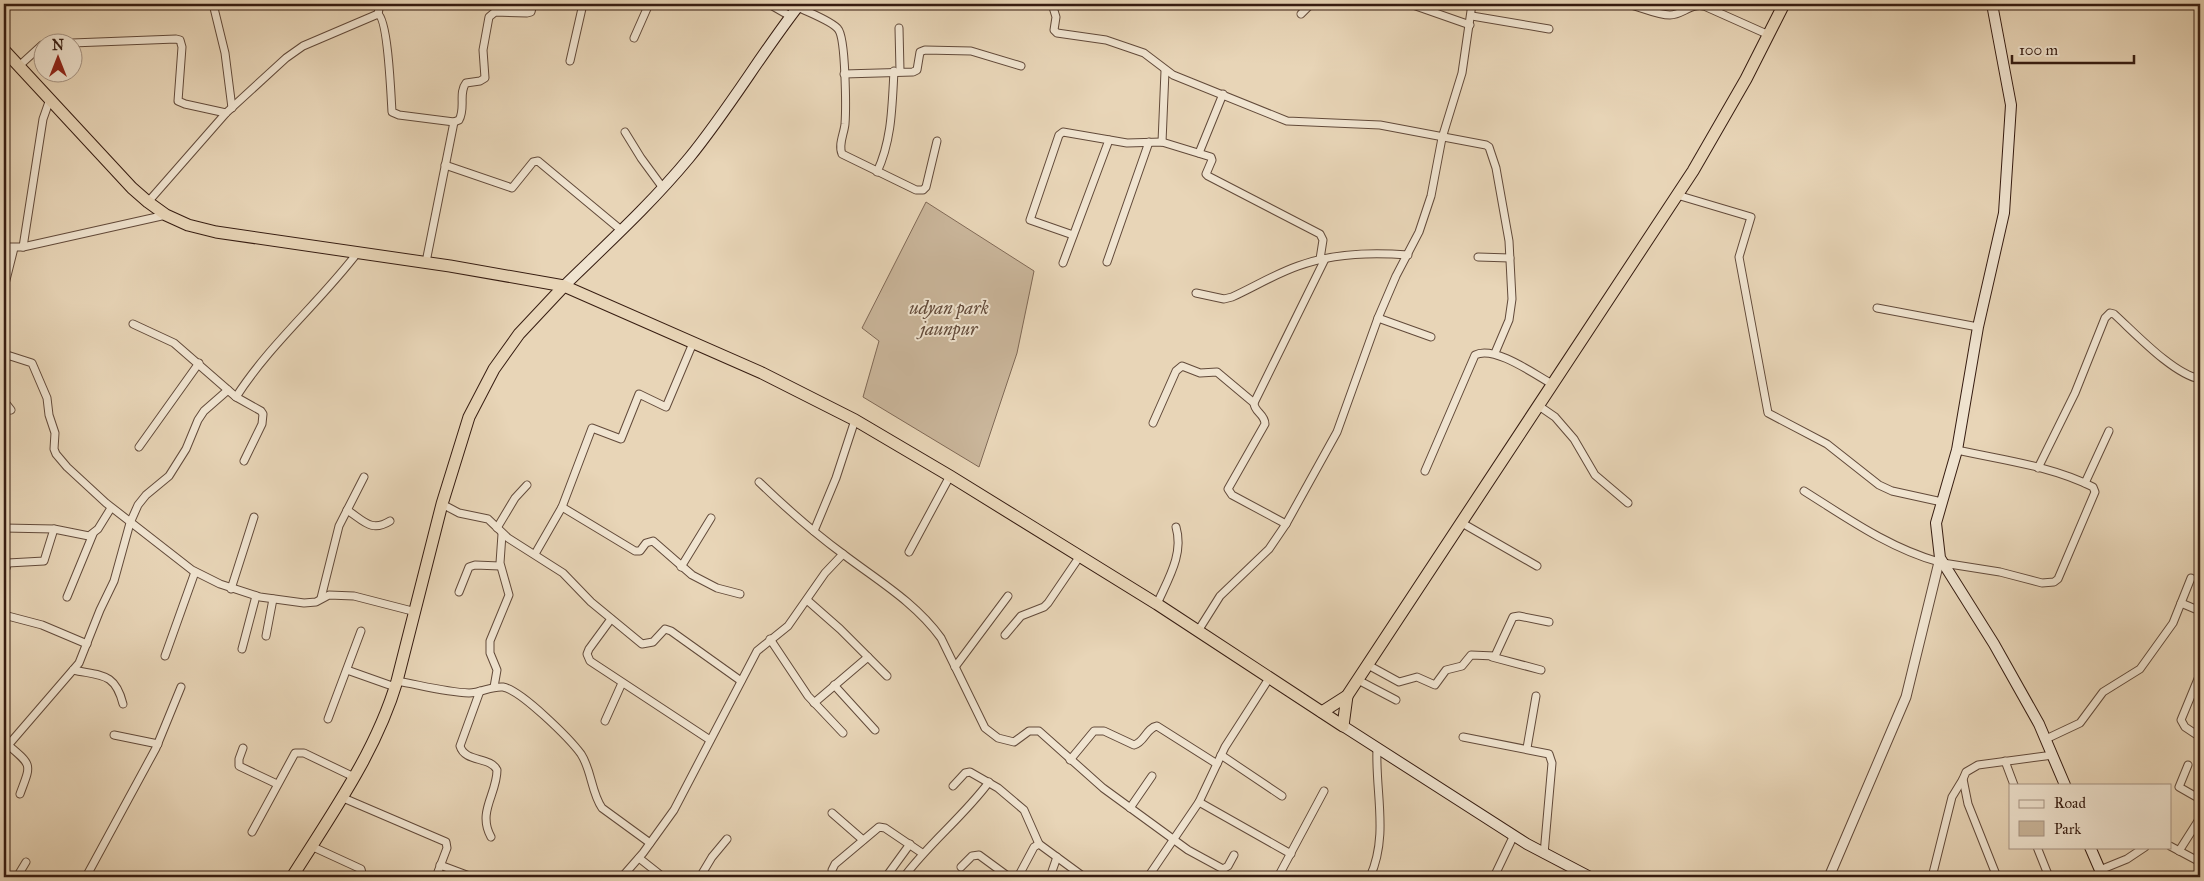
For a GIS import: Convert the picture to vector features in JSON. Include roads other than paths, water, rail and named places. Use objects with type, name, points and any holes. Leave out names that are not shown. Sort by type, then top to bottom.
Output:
[{"type":"highway","points":[[1322,712],[1347,696],[1358,680],[1677,195],[1722,120],[1784,4]]},
{"type":"highway","points":[[4,50],[132,188],[166,215],[188,225],[216,232],[426,262],[564,286],[762,373],[855,420],[950,476],[1157,604],[1343,726],[1347,696]]},
{"type":"highway","points":[[292,877],[354,777],[383,720],[396,684],[416,612],[442,504],[460,441],[478,398],[494,369],[520,334],[564,286]]},
{"type":"main road","points":[[1992,4],[2011,105],[2004,213],[1978,327],[1957,450],[1936,523],[1941,561],[1994,644],[2046,740],[2065,784]]},
{"type":"main road","points":[[564,286],[663,188],[724,112],[799,5]]},
{"type":"main road","points":[[1343,726],[1544,854],[1584,876]]},
{"type":"main road","points":[[2090,848],[2101,874]]},
{"type":"street","points":[[213,4],[225,53],[232,108]]},
{"type":"street","points":[[378,14],[380,4]]},
{"type":"street","points":[[378,14],[383,17],[392,112],[399,115],[454,122],[459,120],[464,109],[463,86],[466,83],[480,81],[485,78],[483,50],[489,17],[495,12],[531,12],[533,4]]},
{"type":"street","points":[[570,61],[583,4]]},
{"type":"street","points":[[634,38],[649,4]]},
{"type":"street","points":[[769,4],[790,16]]},
{"type":"street","points":[[1052,4],[1056,12],[1054,30],[1056,33],[1106,40],[1144,53],[1165,71],[1287,121],[1380,125],[1489,147],[1496,168],[1509,241],[1510,258],[1511,309],[1495,353]]},
{"type":"street","points":[[1302,14],[1311,4]]},
{"type":"street","points":[[1410,4],[1470,25]]},
{"type":"street","points":[[1198,630],[1220,596],[1269,549],[1286,524],[1337,432],[1378,318],[1396,276],[1419,232],[1431,196],[1442,138],[1462,73],[1472,16],[1472,4]]},
{"type":"street","points":[[1628,4],[1669,15],[1678,14],[1696,5],[1704,6],[1769,34]]},
{"type":"street","points":[[799,5],[838,29],[843,48],[845,125],[840,151],[846,157],[916,190],[923,190],[926,187],[936,141]]},
{"type":"street","points":[[148,202],[226,113],[286,58],[303,46],[378,14]]},
{"type":"street","points":[[1472,16],[1548,29]]},
{"type":"street","points":[[877,172],[886,154],[890,134],[897,71],[899,28]]},
{"type":"street","points":[[82,42],[180,40],[182,47],[178,101],[226,113]]},
{"type":"street","points":[[844,74],[917,70],[920,52],[924,50],[971,51],[1021,66]]},
{"type":"street","points":[[19,66],[32,54]]},
{"type":"street","points":[[1162,142],[1165,71]]},
{"type":"street","points":[[1199,153],[1223,94]]},
{"type":"street","points":[[23,247],[42,124],[50,98]]},
{"type":"street","points":[[426,262],[454,122]]},
{"type":"street","points":[[625,132],[663,188]]},
{"type":"street","points":[[1073,236],[1030,220],[1059,135],[1063,132],[1127,143],[1162,142],[1199,153],[1212,159],[1208,176],[1320,234],[1322,240],[1322,259],[1254,403],[1255,409],[1263,415],[1265,424],[1245,462],[1229,486],[1229,492],[1286,524]]},
{"type":"street","points":[[1063,263],[1109,140]]},
{"type":"street","points":[[1107,262],[1149,142]]},
{"type":"street","points":[[445,165],[512,188],[533,162],[538,161],[621,230]]},
{"type":"street","points":[[1677,195],[1751,217],[1739,257],[1768,413],[1827,444],[1879,485],[1892,491],[1942,502]]},
{"type":"street","points":[[4,247],[23,247],[166,215]]},
{"type":"street","points":[[4,288],[14,248]]},
{"type":"street","points":[[236,397],[250,376],[334,283],[358,252]]},
{"type":"street","points":[[1196,293],[1224,299],[1232,297],[1296,266],[1322,259],[1362,253],[1408,255]]},
{"type":"street","points":[[1478,257],[1510,258]]},
{"type":"street","points":[[1877,308],[1978,327]]},
{"type":"street","points":[[2038,468],[2075,393],[2105,318],[2110,313],[2114,314],[2172,366],[2189,376],[2200,379]]},
{"type":"street","points":[[1378,318],[1431,337]]},
{"type":"street","points":[[133,324],[165,337],[199,363],[236,397],[263,414],[262,424],[244,461]]},
{"type":"street","points":[[535,554],[562,507],[592,428],[621,439],[639,394],[666,406],[693,343]]},
{"type":"street","points":[[1425,471],[1475,355],[1481,352],[1495,353],[1552,384]]},
{"type":"street","points":[[4,354],[32,363],[47,398],[49,414],[55,433],[54,449],[72,473],[130,524],[195,572],[231,589],[256,596],[304,603],[316,602],[329,595],[354,596],[416,612]]},
{"type":"street","points":[[138,447],[199,363]]},
{"type":"street","points":[[1152,423],[1176,371],[1182,366],[1200,373],[1217,372],[1254,403]]},
{"type":"street","points":[[20,794],[28,765],[24,758],[6,747],[79,663],[114,581],[130,524],[138,505],[146,495],[169,476],[204,411],[228,390]]},
{"type":"street","points":[[4,401],[11,410]]},
{"type":"street","points":[[1539,406],[1555,416],[1574,439],[1595,475],[1628,503]]},
{"type":"street","points":[[814,531],[836,478],[855,420]]},
{"type":"street","points":[[2085,483],[2109,431]]},
{"type":"street","points":[[1804,491],[1884,540],[1917,556],[2000,572],[2042,583],[2054,582],[2058,578],[2077,538],[2094,496],[2094,487],[2038,468],[1957,450]]},
{"type":"street","points":[[909,552],[950,476]]},
{"type":"street","points":[[321,598],[336,535],[364,477]]},
{"type":"street","points":[[759,482],[814,531],[920,612],[941,638],[985,728],[998,738],[1014,742],[1030,731],[1036,730],[1130,808],[1219,868],[1226,868],[1234,855]]},
{"type":"street","points":[[494,688],[497,670],[490,653],[490,641],[509,595],[500,566],[499,531],[515,498],[527,485]]},
{"type":"street","points":[[442,504],[458,513],[488,519],[499,531],[563,573],[590,602],[642,644],[653,642],[665,629],[672,630],[741,681]]},
{"type":"street","points":[[562,507],[634,551],[640,551],[646,543],[653,540],[681,567],[705,583],[727,592],[740,594]]},
{"type":"street","points":[[67,596],[93,534],[111,508]]},
{"type":"street","points":[[347,510],[372,526],[380,527],[390,521]]},
{"type":"street","points":[[231,589],[254,517]]},
{"type":"street","points":[[681,567],[711,518]]},
{"type":"street","points":[[1462,523],[1536,566]]},
{"type":"street","points":[[1157,604],[1177,559],[1180,542],[1176,527]]},
{"type":"street","points":[[4,528],[54,529],[83,535],[93,534]]},
{"type":"street","points":[[4,573],[8,563],[44,561],[54,529]]},
{"type":"street","points":[[622,877],[639,858],[674,810],[757,651],[788,626],[825,573],[843,554]]},
{"type":"street","points":[[1006,635],[1021,616],[1039,609],[1048,603],[1080,556]]},
{"type":"street","points":[[1829,877],[1906,697],[1941,561]]},
{"type":"street","points":[[459,592],[469,567],[475,565],[500,566]]},
{"type":"street","points":[[166,656],[195,572]]},
{"type":"street","points":[[2046,740],[2080,723],[2103,692],[2140,668],[2173,623],[2191,578]]},
{"type":"street","points":[[242,649],[256,596]]},
{"type":"street","points":[[955,667],[1008,596]]},
{"type":"street","points":[[266,636],[273,599]]},
{"type":"street","points":[[806,600],[840,629],[887,676]]},
{"type":"street","points":[[2181,603],[2200,611]]},
{"type":"street","points":[[4,615],[42,625],[87,644]]},
{"type":"street","points":[[1492,657],[1497,654],[1513,617],[1519,616],[1548,622]]},
{"type":"street","points":[[611,619],[589,649],[587,654],[590,660],[710,740]]},
{"type":"street","points":[[328,719],[361,631]]},
{"type":"street","points":[[770,639],[814,703],[842,733]]},
{"type":"street","points":[[1368,665],[1399,682],[1417,677],[1435,685],[1446,670],[1462,666],[1471,655],[1492,657],[1541,670]]},
{"type":"street","points":[[814,703],[868,657]]},
{"type":"street","points":[[73,670],[109,678],[116,683],[123,704]]},
{"type":"street","points":[[347,670],[396,684],[467,693],[502,687],[515,692],[572,744],[590,772],[598,802],[602,808],[650,843]]},
{"type":"street","points":[[2199,734],[2185,727],[2181,720],[2200,674]]},
{"type":"street","points":[[1148,877],[1175,840],[1199,802],[1221,755],[1270,678]]},
{"type":"street","points":[[1358,680],[1396,700]]},
{"type":"street","points":[[605,721],[622,683]]},
{"type":"street","points":[[834,686],[875,730]]},
{"type":"street","points":[[86,877],[158,744],[181,687]]},
{"type":"street","points":[[480,691],[460,746],[464,754],[494,765],[497,770],[485,812],[486,826],[491,837]]},
{"type":"street","points":[[1527,748],[1536,696]]},
{"type":"street","points":[[1070,760],[1094,732],[1104,731],[1134,745],[1140,743],[1152,728],[1157,726],[1217,764]]},
{"type":"street","points":[[114,735],[158,744]]},
{"type":"street","points":[[1463,737],[1545,752],[1551,757],[1544,854]]},
{"type":"street","points":[[243,748],[239,758],[239,766],[277,784]]},
{"type":"street","points":[[1370,877],[1377,860],[1381,834],[1377,748]]},
{"type":"street","points":[[252,832],[291,757],[298,752],[354,777]]},
{"type":"street","points":[[1221,755],[1282,796]]},
{"type":"street","points":[[1932,877],[1952,797],[1970,768],[1978,765],[2052,755]]},
{"type":"street","points":[[2005,762],[2014,784]]},
{"type":"street","points":[[2188,765],[2179,787],[2200,799]]},
{"type":"street","points":[[953,786],[968,772],[975,773],[989,782],[1024,810],[1039,844],[1084,877]]},
{"type":"street","points":[[1130,808],[1152,776]]},
{"type":"street","points":[[1963,779],[1968,804],[1997,877]]},
{"type":"street","points":[[904,877],[922,853],[973,803],[989,782]]},
{"type":"street","points":[[1278,877],[1324,791]]},
{"type":"street","points":[[341,797],[446,842],[447,848],[436,877]]},
{"type":"street","points":[[1199,802],[1291,854]]},
{"type":"street","points":[[832,814],[863,840]]},
{"type":"street","points":[[2179,851],[2200,818]]},
{"type":"street","points":[[833,877],[832,870],[835,864],[875,829],[882,827],[922,853]]},
{"type":"street","points":[[1494,877],[1514,835]]},
{"type":"street","points":[[700,877],[727,838]]},
{"type":"street","points":[[886,877],[910,844]]},
{"type":"street","points":[[1018,877],[1034,847],[1039,844]]},
{"type":"street","points":[[312,846],[362,869],[362,877]]},
{"type":"street","points":[[2172,847],[2200,862]]},
{"type":"street","points":[[2037,848],[2048,877]]},
{"type":"street","points":[[2101,874],[2144,848]]},
{"type":"street","points":[[962,867],[972,856],[979,855],[1009,877]]},
{"type":"street","points":[[1050,877],[1057,857]]},
{"type":"street","points":[[639,858],[663,877]]},
{"type":"street","points":[[17,877],[26,862]]},
{"type":"street","points":[[440,865],[472,877]]},
{"type":"park label","name":"udyan park jaunpur","points":[[949,318]]}]
